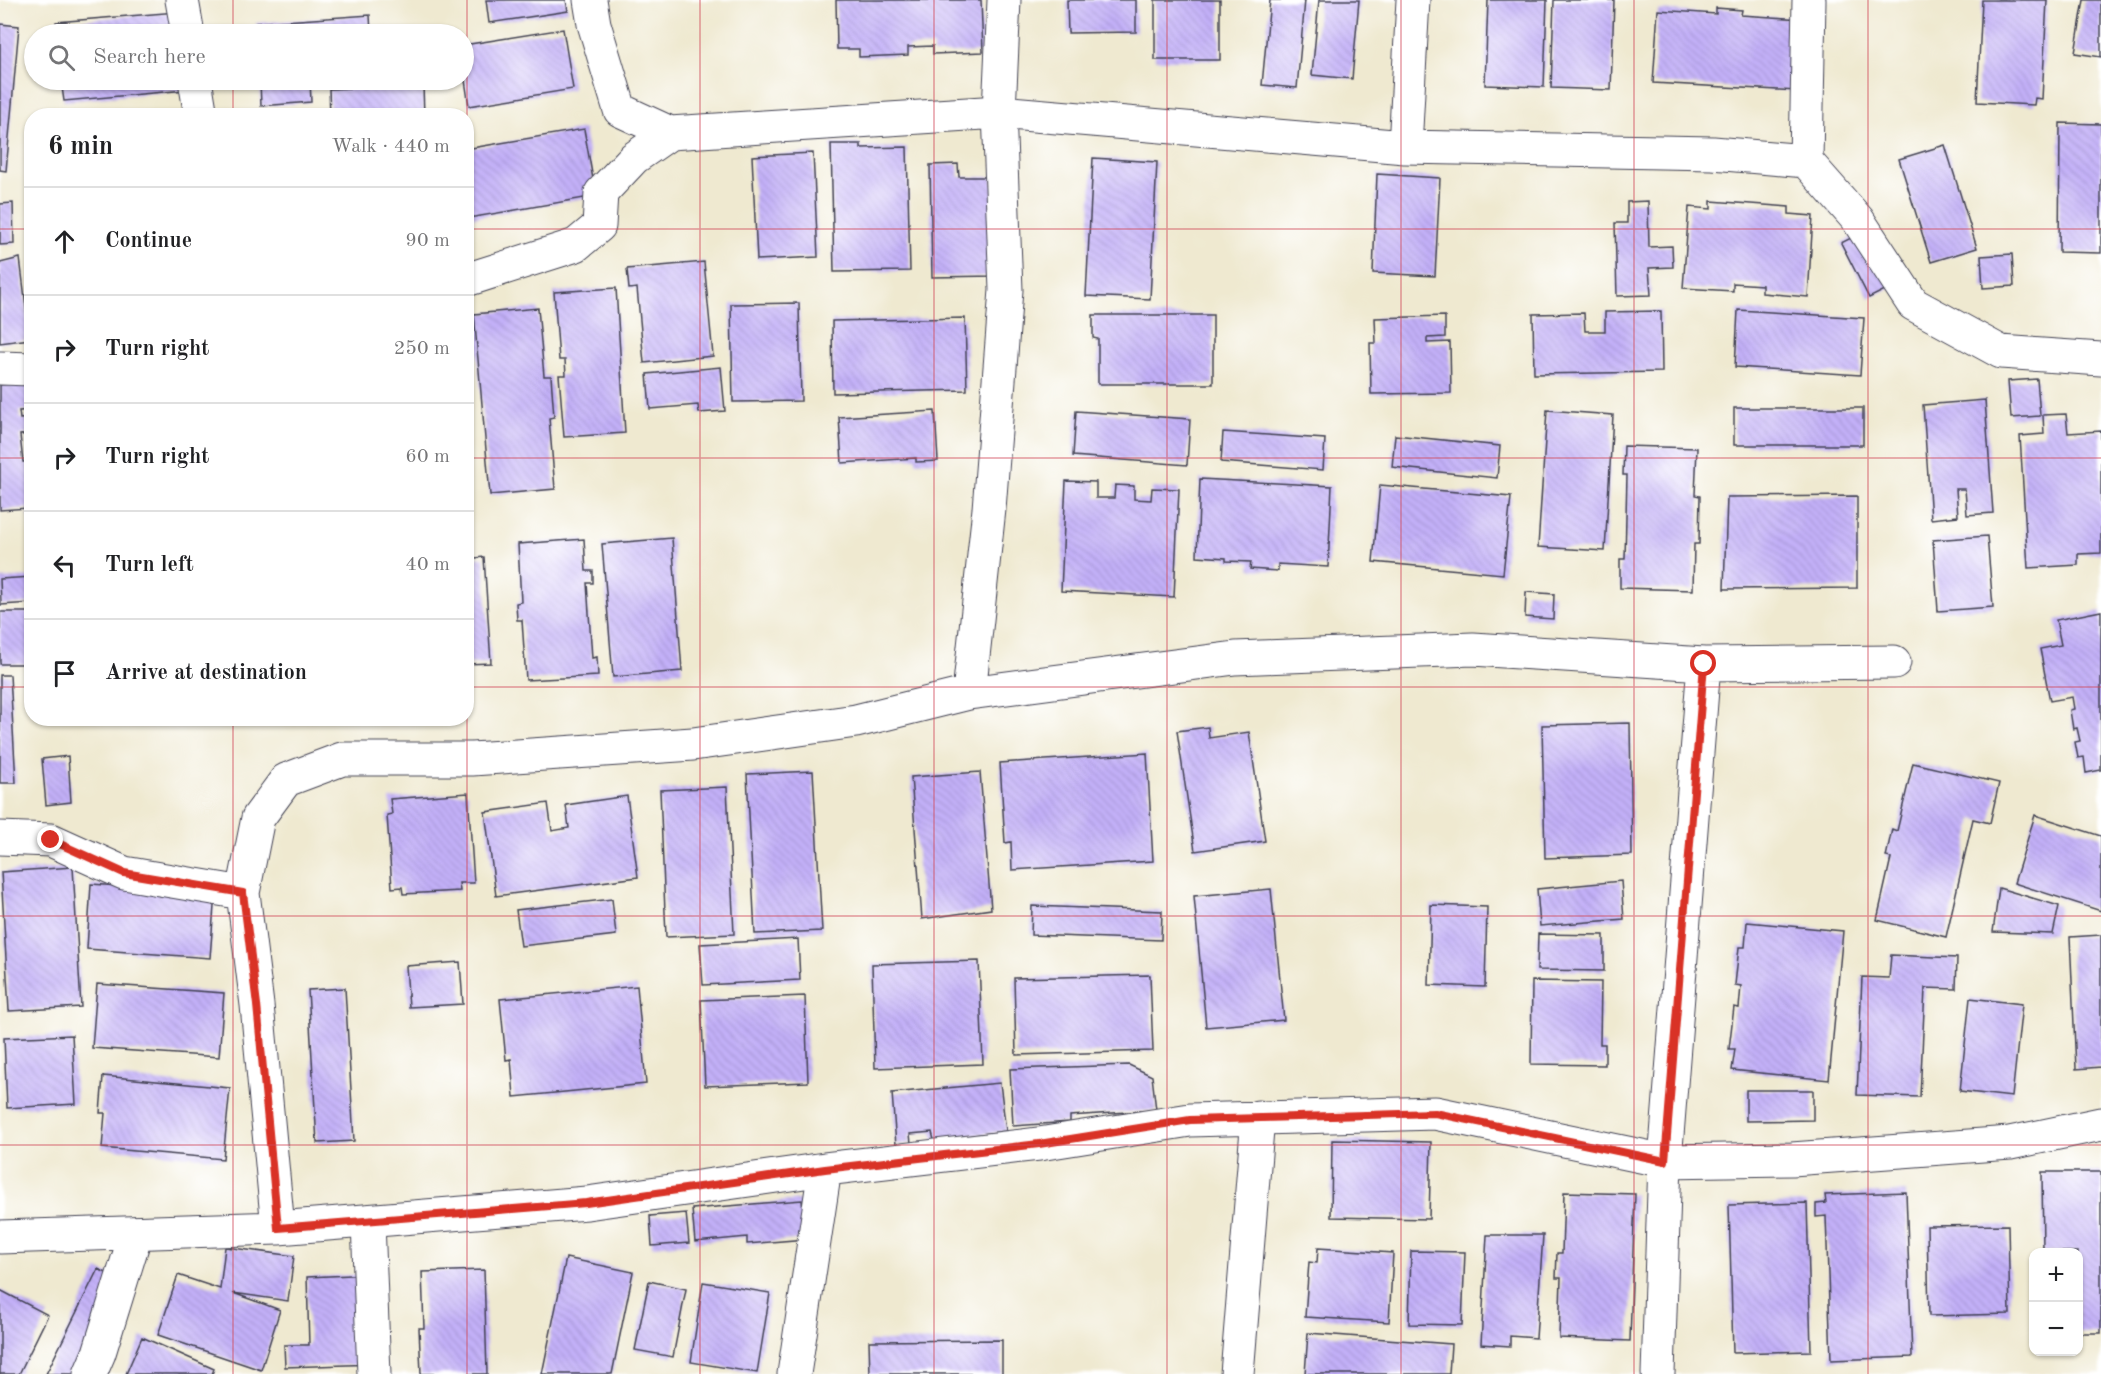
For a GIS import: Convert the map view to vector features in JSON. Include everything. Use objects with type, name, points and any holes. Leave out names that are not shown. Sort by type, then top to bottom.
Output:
[{"type":"street","points":[[182,0],[186,24]]},
{"type":"street","points":[[590,0],[594,24],[620,110],[670,133],[999,111],[1405,147],[1713,153],[1806,161]]},
{"type":"street","points":[[969,693],[989,509],[1006,290],[999,111],[1004,0]]},
{"type":"street","points":[[1405,147],[1413,0]]},
{"type":"street","points":[[1809,0],[1806,161],[1858,220],[1913,304],[2001,352],[2101,359]]},
{"type":"street","points":[[197,90],[200,108]]},
{"type":"street","points":[[474,277],[576,244],[599,226],[601,193],[634,158],[670,133]]},
{"type":"street","points":[[0,368],[24,369]]},
{"type":"street","points":[[278,1228],[257,1005],[243,893],[258,818],[286,780],[342,759],[472,759],[693,744],[856,720],[969,693],[1235,658],[1473,649],[1704,664],[1894,662]]},
{"type":"street","points":[[1658,1374],[1665,1161],[1704,664]]},
{"type":"street","points":[[0,838],[51,840],[124,873],[243,893]]},
{"type":"street","points":[[0,1237],[278,1228],[586,1203],[825,1169],[1039,1144],[1190,1120],[1435,1113],[1665,1161],[1792,1159],[2010,1143],[2101,1124]]},
{"type":"street","points":[[1237,1374],[1258,1118]]},
{"type":"street","points":[[794,1374],[825,1169]]},
{"type":"street","points":[[368,1222],[375,1374]]},
{"type":"street","points":[[90,1374],[99,1353],[136,1233]]},
{"type":"building","points":[[486,0],[566,0],[568,11],[489,23]]},
{"type":"building","points":[[836,0],[981,0],[983,52],[933,54],[933,46],[908,47],[908,55],[859,57],[859,49],[837,49]]},
{"type":"building","points":[[1067,0],[1136,0],[1136,32],[1068,33]]},
{"type":"building","points":[[1155,0],[1220,0],[1220,60],[1155,60]]},
{"type":"building","points":[[1270,0],[1305,0],[1297,88],[1262,85]]},
{"type":"building","points":[[1319,0],[1359,0],[1352,79],[1312,75]]},
{"type":"building","points":[[1488,0],[1547,0],[1544,87],[1485,85]]},
{"type":"building","points":[[1554,0],[1614,0],[1611,90],[1551,88]]},
{"type":"building","points":[[1982,0],[2047,0],[2042,99],[2035,98],[2034,105],[1977,102]]},
{"type":"building","points":[[2084,0],[2101,0],[2101,57],[2075,53]]},
{"type":"building","points":[[1716,8],[1742,10],[1741,15],[1802,19],[1797,91],[1653,83],[1658,10],[1716,14]]},
{"type":"building","points":[[189,11],[191,24],[56,24],[56,22]]},
{"type":"building","points":[[370,15],[370,24],[256,24]]},
{"type":"building","points":[[0,24],[19,26],[6,171],[0,170]]},
{"type":"building","points":[[563,29],[573,89],[469,106],[466,90],[474,90],[474,43]]},
{"type":"building","points":[[62,90],[186,90],[64,101]]},
{"type":"building","points":[[260,90],[310,90],[311,102],[261,106]]},
{"type":"building","points":[[329,90],[423,90],[424,108],[330,108]]},
{"type":"building","points":[[2060,123],[2101,124],[2101,253],[2059,252]]},
{"type":"building","points":[[584,129],[596,196],[474,217],[474,148]]},
{"type":"building","points":[[831,144],[861,144],[861,148],[907,147],[910,271],[834,272]]},
{"type":"building","points":[[1945,145],[1977,248],[1931,262],[1899,159]]},
{"type":"building","points":[[813,153],[818,257],[757,260],[752,156]]},
{"type":"building","points":[[1093,158],[1157,162],[1150,299],[1086,296]]},
{"type":"building","points":[[958,164],[959,177],[993,177],[995,276],[932,277],[930,165]]},
{"type":"building","points":[[1377,174],[1440,178],[1435,276],[1373,273]]},
{"type":"building","points":[[1648,201],[1649,247],[1672,246],[1673,267],[1649,268],[1651,295],[1617,296],[1615,223],[1627,223],[1627,202]]},
{"type":"building","points":[[1711,201],[1789,207],[1789,214],[1813,216],[1808,297],[1762,293],[1762,285],[1733,283],[1733,291],[1683,288],[1689,207],[1711,209]]},
{"type":"building","points":[[13,203],[14,244],[0,245],[0,204]]},
{"type":"building","points":[[1871,228],[1899,283],[1869,298],[1841,243]]},
{"type":"building","points":[[2012,254],[2014,286],[1983,288],[1981,256]]},
{"type":"building","points":[[20,258],[24,290],[24,340],[0,343],[0,263]]},
{"type":"building","points":[[704,262],[713,356],[644,363],[637,288],[629,289],[627,269]]},
{"type":"building","points":[[616,288],[625,433],[564,437],[559,375],[566,375],[565,360],[559,360],[554,292]]},
{"type":"building","points":[[799,303],[801,401],[733,402],[731,304]]},
{"type":"building","points":[[538,308],[544,376],[551,376],[554,417],[549,418],[555,489],[490,495],[474,314]]},
{"type":"building","points":[[1738,310],[1864,318],[1860,375],[1735,367]]},
{"type":"building","points":[[1661,311],[1662,372],[1534,374],[1533,314],[1584,313],[1585,331],[1605,331],[1605,312]]},
{"type":"building","points":[[1093,315],[1213,315],[1213,384],[1098,384],[1098,339],[1093,338]]},
{"type":"building","points":[[1445,316],[1445,337],[1427,338],[1427,343],[1450,342],[1451,393],[1371,394],[1370,343],[1376,343],[1375,318]]},
{"type":"building","points":[[965,318],[967,390],[833,393],[832,321]]},
{"type":"building","points":[[721,367],[725,411],[699,413],[698,405],[650,409],[647,374]]},
{"type":"building","points":[[2037,379],[2040,416],[2011,418],[2008,381]]},
{"type":"building","points":[[24,383],[24,411],[19,411],[20,419],[24,419],[24,435],[20,435],[24,462],[24,508],[0,510],[0,385]]},
{"type":"building","points":[[1985,400],[1993,513],[1967,515],[1965,489],[1956,489],[1958,516],[1931,519],[1923,405]]},
{"type":"building","points":[[1734,408],[1863,408],[1863,445],[1734,445]]},
{"type":"building","points":[[1547,410],[1613,415],[1605,551],[1538,547]]},
{"type":"building","points":[[935,411],[938,461],[916,462],[916,458],[842,463],[839,417]]},
{"type":"building","points":[[1076,411],[1190,419],[1187,465],[1073,456]]},
{"type":"building","points":[[2066,414],[2068,433],[2101,431],[2101,553],[2078,554],[2078,565],[2028,568],[2020,436],[2044,434],[2043,415]]},
{"type":"building","points":[[1223,432],[1325,439],[1323,470],[1221,462]]},
{"type":"building","points":[[1395,435],[1500,446],[1497,478],[1392,467]]},
{"type":"building","points":[[1624,446],[1697,448],[1695,495],[1700,496],[1699,544],[1694,544],[1693,590],[1620,588],[1620,559],[1625,559],[1627,475],[1623,475]]},
{"type":"building","points":[[1200,479],[1332,486],[1328,567],[1278,564],[1278,571],[1250,569],[1251,562],[1197,556]]},
{"type":"building","points":[[1066,481],[1096,482],[1096,498],[1114,498],[1115,485],[1134,486],[1134,499],[1151,500],[1152,488],[1179,489],[1174,597],[1061,591]]},
{"type":"building","points":[[1380,485],[1511,497],[1503,574],[1373,562]]},
{"type":"building","points":[[1857,496],[1857,588],[1724,589],[1727,497]]},
{"type":"building","points":[[1987,536],[1993,607],[1938,611],[1933,540]]},
{"type":"building","points":[[672,538],[682,671],[613,677],[602,544]]},
{"type":"building","points":[[584,539],[586,571],[593,571],[593,583],[587,583],[592,658],[597,657],[598,676],[526,680],[522,620],[517,620],[516,603],[521,602],[518,544]]},
{"type":"building","points":[[484,557],[491,663],[474,664],[474,558]]},
{"type":"building","points":[[24,578],[24,604],[1,605],[0,579]]},
{"type":"building","points":[[1526,592],[1554,594],[1553,619],[1525,617]]},
{"type":"building","points":[[2101,611],[2101,770],[2086,773],[2084,757],[2078,758],[2075,742],[2080,741],[2077,728],[2073,729],[2070,710],[2074,709],[2072,697],[2050,701],[2040,649],[2061,645],[2056,620]]},
{"type":"building","points":[[0,612],[24,612],[24,664],[0,664]]},
{"type":"building","points":[[0,675],[10,675],[16,783],[0,783]]},
{"type":"building","points":[[1630,723],[1632,855],[1545,858],[1542,725]]},
{"type":"building","points":[[1208,727],[1209,738],[1249,732],[1265,841],[1195,851],[1177,731]]},
{"type":"building","points":[[1147,753],[1153,861],[1012,870],[1011,842],[1005,843],[1000,763]]},
{"type":"building","points":[[68,756],[71,802],[46,805],[42,759]]},
{"type":"building","points":[[1913,763],[1999,783],[1990,823],[1973,819],[1946,937],[1877,920],[1891,858],[1886,857],[1892,829],[1897,831]]},
{"type":"building","points":[[813,771],[822,931],[755,934],[747,774]]},
{"type":"building","points":[[980,772],[991,909],[922,919],[911,777]]},
{"type":"building","points":[[727,787],[734,934],[666,937],[660,790]]},
{"type":"building","points":[[468,793],[474,883],[459,883],[460,891],[403,894],[402,887],[392,888],[387,815],[392,814],[390,799]]},
{"type":"building","points":[[627,796],[638,877],[496,896],[485,812],[548,803],[552,831],[569,828],[566,805]]},
{"type":"building","points":[[2035,815],[2101,836],[2101,911],[2014,883]]},
{"type":"building","points":[[73,867],[81,1007],[9,1011],[1,872]]},
{"type":"building","points":[[1621,881],[1624,919],[1540,926],[1537,889]]},
{"type":"building","points":[[91,884],[215,893],[210,958],[87,949]]},
{"type":"building","points":[[1999,888],[2059,906],[2053,934],[1993,932]]},
{"type":"building","points":[[1271,889],[1284,1020],[1206,1027],[1194,896]]},
{"type":"building","points":[[612,899],[616,935],[521,946],[516,910]]},
{"type":"building","points":[[1431,905],[1487,907],[1485,987],[1429,985]]},
{"type":"building","points":[[1032,906],[1162,911],[1161,940],[1031,935]]},
{"type":"building","points":[[1747,922],[1843,931],[1829,1080],[1732,1070],[1735,1049],[1729,1049],[1734,1007],[1739,1008],[1741,986],[1735,985],[1739,947],[1745,947]]},
{"type":"building","points":[[1538,934],[1604,935],[1604,971],[1537,970]]},
{"type":"building","points":[[2101,935],[2101,1067],[2076,1069],[2070,937]]},
{"type":"building","points":[[798,939],[800,980],[703,985],[700,944]]},
{"type":"building","points":[[1891,955],[1957,958],[1956,989],[1925,988],[1920,1097],[1857,1095],[1862,977],[1889,978]]},
{"type":"building","points":[[979,961],[983,1064],[875,1068],[872,964]]},
{"type":"building","points":[[460,962],[463,1004],[409,1007],[406,966]]},
{"type":"building","points":[[1150,975],[1153,1051],[1016,1055],[1014,978]]},
{"type":"building","points":[[1532,981],[1601,982],[1600,1044],[1605,1044],[1605,1065],[1531,1064]]},
{"type":"building","points":[[97,984],[224,993],[219,1057],[92,1048]]},
{"type":"building","points":[[637,986],[646,1084],[514,1097],[511,1059],[506,1060],[500,999]]},
{"type":"building","points":[[345,988],[354,1141],[317,1143],[308,990]]},
{"type":"building","points":[[805,996],[808,1082],[705,1086],[701,1000]]},
{"type":"building","points":[[1970,998],[2022,1004],[2012,1097],[1960,1091]]},
{"type":"building","points":[[72,1035],[76,1104],[7,1108],[4,1038]]},
{"type":"building","points":[[1129,1065],[1152,1076],[1156,1110],[1070,1116],[1070,1122],[1013,1126],[1010,1069]]},
{"type":"building","points":[[103,1076],[230,1088],[223,1159],[102,1148],[105,1113],[100,1113]]},
{"type":"building","points":[[1000,1083],[1006,1131],[934,1140],[932,1132],[910,1134],[911,1143],[896,1145],[892,1093]]},
{"type":"building","points":[[1746,1090],[1813,1090],[1813,1120],[1746,1121]]},
{"type":"building","points":[[1332,1140],[1431,1142],[1429,1219],[1331,1217]]},
{"type":"building","points":[[2042,1172],[2101,1172],[2101,1333],[2083,1333],[2083,1248],[2043,1248]]},
{"type":"building","points":[[1564,1192],[1635,1194],[1630,1341],[1559,1338],[1561,1278],[1556,1278],[1557,1253],[1562,1253]]},
{"type":"building","points":[[1906,1192],[1912,1357],[1831,1360],[1826,1216],[1816,1217],[1816,1204],[1826,1203],[1825,1195]]},
{"type":"building","points":[[802,1200],[806,1239],[747,1244],[747,1237],[695,1242],[692,1209]]},
{"type":"building","points":[[1807,1203],[1811,1351],[1733,1353],[1729,1205]]},
{"type":"building","points":[[686,1213],[689,1243],[652,1246],[650,1216]]},
{"type":"building","points":[[2008,1225],[2010,1314],[1929,1316],[1927,1226]]},
{"type":"building","points":[[1487,1235],[1543,1235],[1536,1338],[1510,1336],[1510,1346],[1481,1344]]},
{"type":"building","points":[[225,1247],[294,1256],[288,1301],[233,1293],[280,1310],[261,1370],[158,1335],[178,1275],[220,1289]]},
{"type":"building","points":[[1318,1248],[1393,1253],[1389,1322],[1305,1317],[1309,1262],[1317,1263]]},
{"type":"building","points":[[1411,1251],[1465,1252],[1462,1325],[1409,1324]]},
{"type":"building","points":[[566,1258],[633,1272],[612,1374],[542,1374]]},
{"type":"building","points":[[98,1269],[125,1282],[79,1374],[46,1374]]},
{"type":"building","points":[[484,1270],[487,1374],[421,1374],[419,1328],[424,1328],[422,1272]]},
{"type":"building","points":[[374,1274],[377,1364],[285,1367],[284,1345],[309,1345],[307,1277]]},
{"type":"building","points":[[649,1281],[686,1289],[673,1357],[635,1350]]},
{"type":"building","points":[[703,1282],[770,1293],[757,1373],[691,1362]]},
{"type":"building","points":[[0,1290],[48,1315],[19,1374],[0,1374]]},
{"type":"building","points":[[1308,1333],[1451,1344],[1449,1374],[1305,1374]]},
{"type":"building","points":[[142,1337],[214,1369],[212,1374],[126,1374]]},
{"type":"building","points":[[1002,1340],[1002,1374],[870,1374],[869,1341]]},
{"type":"route","points":[[51,840],[124,873],[243,893],[257,1005],[278,1228],[586,1203],[825,1169],[1039,1144],[1190,1120],[1435,1113],[1665,1161],[1704,664]]}]
